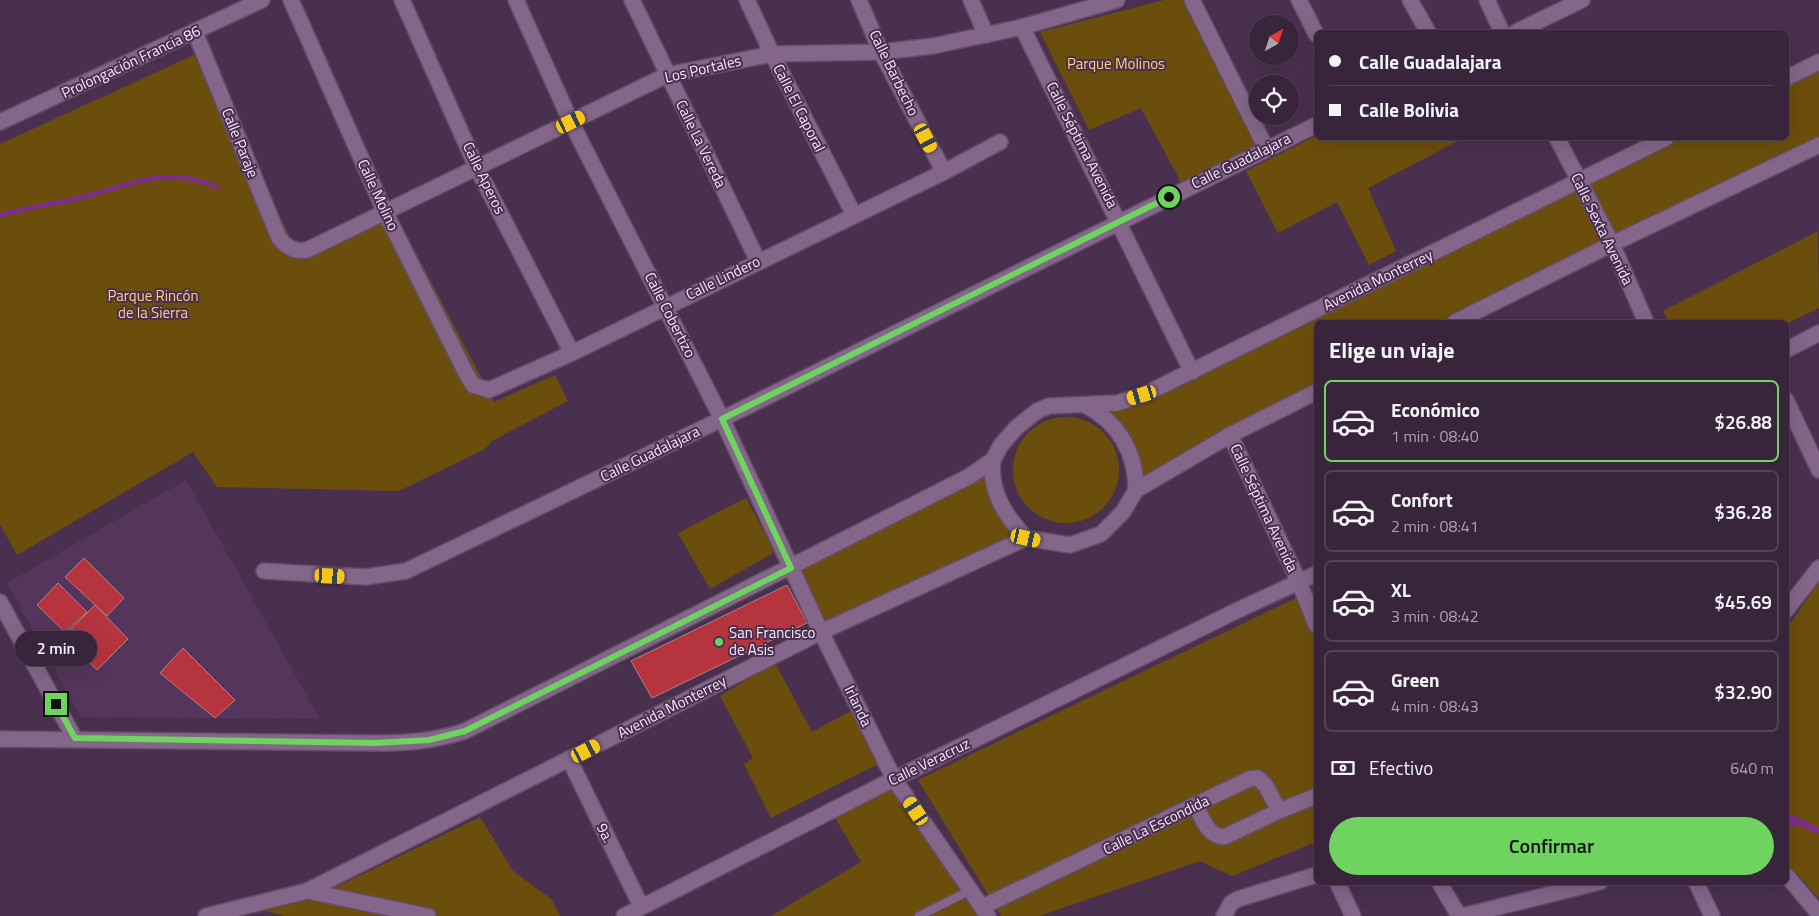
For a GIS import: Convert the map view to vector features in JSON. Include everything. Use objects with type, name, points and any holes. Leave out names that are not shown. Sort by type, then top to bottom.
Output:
[{"type":"street","name":"Prolongación Francia 86","points":[[0,122],[262,0]]},
{"type":"street","name":"Calle Molino","points":[[291,0],[384,212],[473,385]]},
{"type":"street","name":"Calle Aperos","points":[[402,0],[476,166],[572,352]]},
{"type":"street","name":"Calle Cobertizo","points":[[516,0],[571,122],[722,419],[821,632]]},
{"type":"street","name":"Calle La Vereda","points":[[632,0],[758,261]]},
{"type":"street","name":"Calle El Caporal","points":[[747,0],[772,54],[854,215]]},
{"type":"street","name":"Calle Barbecho","points":[[859,0],[881,52],[944,172]]},
{"type":"street","points":[[971,0],[986,35]]},
{"type":"street","name":"Los Portales","points":[[292,249],[307,250],[476,166],[667,75],[772,54],[881,52],[933,46],[1022,27],[1080,5],[1117,0]]},
{"type":"street","points":[[1192,0],[1266,148]]},
{"type":"street","points":[[1299,0],[1314,30]]},
{"type":"street","points":[[1410,0],[1427,30]]},
{"type":"street","points":[[1487,0],[1501,30]]},
{"type":"street","points":[[1520,30],[1582,0]]},
{"type":"street","name":"Calle Séptima Avenida","points":[[1022,27],[1120,222],[1192,372]]},
{"type":"street","name":"Calle Paraje","points":[[195,32],[279,238],[292,249]]},
{"type":"street","points":[[1789,77],[1819,62]]},
{"type":"street","name":"Calle Guadalajara","points":[[264,571],[366,577],[406,571],[722,419],[1266,148],[1314,126]]},
{"type":"street","name":"Calle Sexta Avenida","points":[[1558,140],[1612,244],[1645,320]]},
{"type":"street","name":"Avenida Monterrey","points":[[0,739],[75,738],[226,742],[415,742],[442,738],[465,731],[950,487],[993,460],[1001,445],[1032,414],[1050,406],[1117,403],[1142,395],[1662,140]]},
{"type":"street","name":"Calle Lindero","points":[[473,385],[489,390],[498,387],[944,172],[1000,142]]},
{"type":"street","points":[[1459,320],[1819,145]]},
{"type":"street","points":[[1789,348],[1819,333]]},
{"type":"street","points":[[993,460],[991,476],[994,491],[1010,521],[1026,538],[1070,545],[1101,534],[1123,512],[1136,490],[1230,435],[1314,393]]},
{"type":"street","points":[[1085,405],[1100,412],[1111,423],[1127,446],[1134,462],[1136,490]]},
{"type":"street","points":[[1789,406],[1819,470]]},
{"type":"street","name":"Calle Séptima Avenida","points":[[1230,435],[1299,582],[1314,619]]},
{"type":"street","name":"Avenida Monterrey","points":[[210,916],[308,891],[821,632],[1026,538]]},
{"type":"street","points":[[1789,606],[1819,568]]},
{"type":"street","name":"Calle Veracruz","points":[[624,916],[894,779],[1236,611],[1314,575]]},
{"type":"street","points":[[0,602],[75,738]]},
{"type":"street","name":"Irlanda","points":[[821,632],[894,779],[985,912]]},
{"type":"street","name":"9a.","points":[[569,759],[641,906]]},
{"type":"street","name":"Calle La Escondida","points":[[985,912],[1249,780],[1258,778],[1266,786],[1279,811]]},
{"type":"street","points":[[1196,806],[1208,830],[1216,836],[1224,837],[1314,797]]},
{"type":"street","points":[[1224,914],[1238,899],[1314,876]]},
{"type":"street","points":[[1789,879],[1819,914]]},
{"type":"street","points":[[1338,885],[1353,916]]},
{"type":"street","points":[[1441,885],[1461,916],[1560,887],[1576,885]]},
{"type":"street","points":[[1697,885],[1712,916]]},
{"type":"street","points":[[308,891],[428,916]]},
{"type":"lane","points":[[920,916],[971,890]]},
{"type":"shaded area","points":[[186,480],[320,719],[81,717],[7,583]]},
{"type":"shaded area","points":[[1789,813],[1819,828],[1819,834],[1797,825],[1789,829],[1789,824],[1792,822],[1789,820]]},
{"type":"green space","name":"Parque Molinos","points":[[1164,0],[1182,0],[1257,146],[1182,184],[1141,108],[1089,130],[1040,32]]},
{"type":"green space","name":"Parque Rincón de la Sierra","points":[[194,55],[299,254],[392,207],[494,402],[555,375],[568,401],[492,441],[485,449],[399,491],[217,487],[193,452],[17,555],[0,524],[0,144]]},
{"type":"green space","points":[[1819,62],[1819,145],[1464,320],[1314,320],[1314,398],[1136,490],[1135,471],[1100,412],[1662,140],[1789,140],[1789,77]]},
{"type":"green space","points":[[1314,137],[1314,140],[1460,140],[1368,188],[1396,251],[1369,265],[1337,202],[1278,233],[1246,171]]},
{"type":"green space","points":[[1818,231],[1819,308],[1789,323],[1789,320],[1668,320],[1663,311]]},
{"type":"green space","points":[[1066,417],[1086,421],[1104,432],[1115,450],[1119,470],[1115,490],[1104,508],[1086,519],[1066,523],[1046,519],[1028,508],[1017,490],[1013,470],[1017,450],[1028,432],[1046,421]]},
{"type":"green space","points":[[986,475],[989,493],[996,509],[1019,536],[823,625],[798,570]]},
{"type":"green space","points":[[746,498],[775,552],[710,589],[678,533]]},
{"type":"green space","points":[[1819,581],[1819,898],[1789,865],[1789,626]]},
{"type":"green space","points":[[1298,597],[1314,629],[1314,843],[1232,876],[1200,861],[1039,916],[1001,916],[918,780]]},
{"type":"green space","points":[[775,663],[812,732],[851,711],[880,763],[771,818],[744,764],[753,758],[720,696]]},
{"type":"green space","points":[[891,782],[978,916],[771,916],[861,862],[833,814]]},
{"type":"green space","points":[[480,817],[513,871],[551,899],[560,916],[285,916],[257,909],[338,886]]},
{"type":"building","points":[[84,558],[124,598],[107,616],[65,577]]},
{"type":"building","points":[[58,583],[87,612],[65,632],[37,605]]},
{"type":"building","name":"San Francisco de Asis","points":[[787,585],[807,623],[652,698],[631,661]]},
{"type":"building","points":[[95,605],[128,639],[97,670],[64,636]]},
{"type":"building","points":[[183,648],[235,700],[215,718],[160,673]]},
{"type":"waterway","points":[[0,215],[79,198],[147,179],[180,177],[198,180],[217,187]]},
{"type":"place","name":"San Francisco de Asis","points":[[719,642]]},
{"type":"route","points":[[56,704],[75,738],[216,742],[376,743],[415,742],[442,738],[465,731],[791,568],[722,419],[1169,197]]}]
